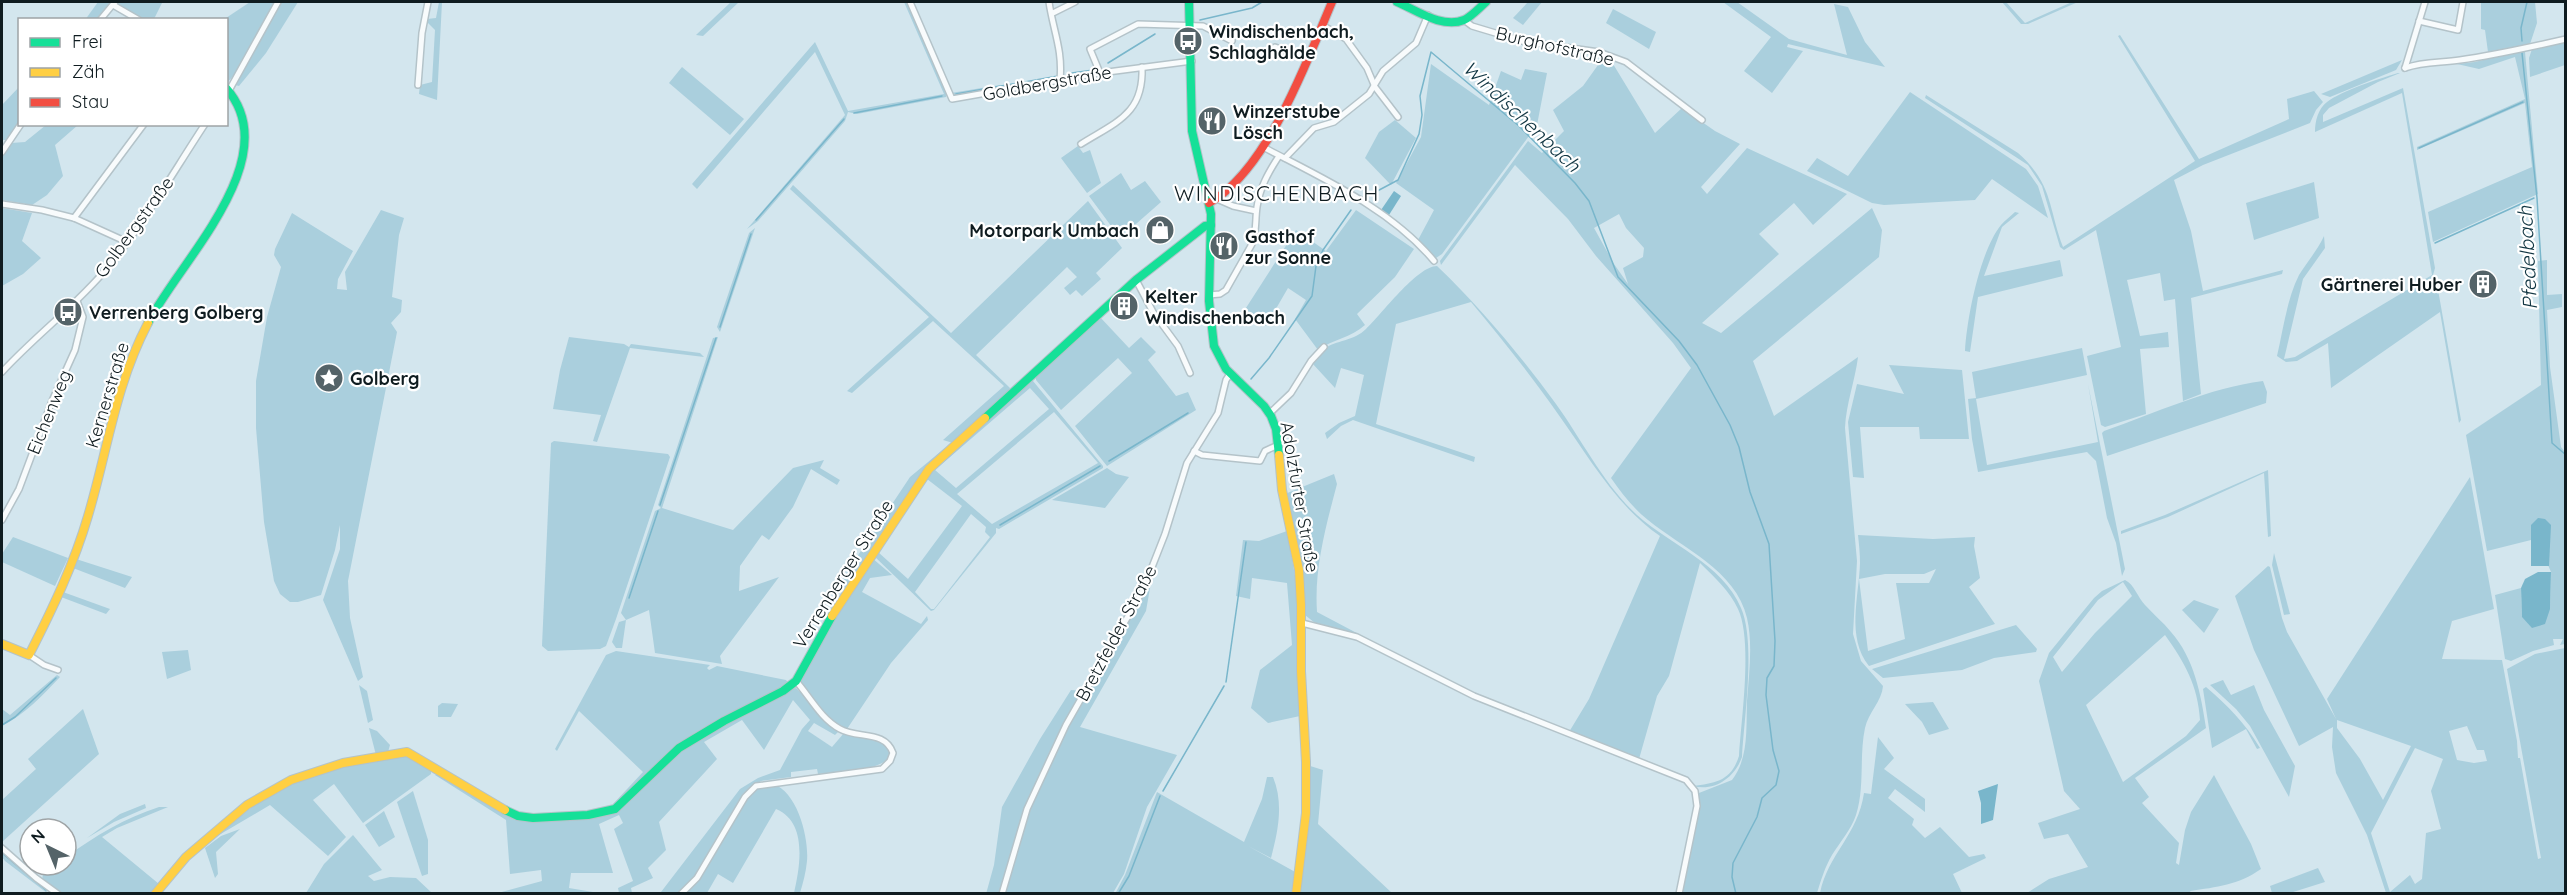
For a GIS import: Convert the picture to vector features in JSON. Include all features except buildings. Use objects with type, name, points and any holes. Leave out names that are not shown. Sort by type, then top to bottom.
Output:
[{"type":"street","points":[[228,90],[278,2]]},
{"type":"street","points":[[418,85],[422,33],[428,2]]},
{"type":"street","name":"Goldbergstraße","points":[[910,2],[952,99],[1100,73],[1191,61]]},
{"type":"street","points":[[1049,2],[1062,63],[1060,80]]},
{"type":"street","points":[[1053,13],[1075,2]]},
{"type":"street","name":"Adolzfurter Straße","points":[[1189,2],[1192,26],[1192,132],[1213,201],[1208,260],[1215,348],[1223,367],[1254,393],[1270,413],[1276,429],[1282,496],[1301,592],[1300,678],[1308,796],[1307,826],[1296,894]]},
{"type":"street","points":[[1256,211],[1213,201],[1263,147],[1308,59],[1332,2]]},
{"type":"street","points":[[1397,2],[1428,15],[1453,22],[1464,20],[1486,2]]},
{"type":"street","points":[[2425,2],[2405,68],[2432,61],[2456,61],[2491,55],[2565,39]]},
{"type":"street","points":[[2419,21],[2458,30],[2463,2]]},
{"type":"street","points":[[102,18],[114,3],[136,18]]},
{"type":"street","points":[[1209,295],[1220,294],[1226,290],[1241,266],[1255,236],[1256,211],[1263,182],[1282,157],[1314,128],[1334,122],[1375,87],[1383,71],[1416,43],[1428,15]]},
{"type":"street","name":"Burghofstraße","points":[[1464,20],[1472,26],[1522,41],[1590,50],[1626,62],[1702,120]]},
{"type":"street","points":[[1100,73],[1090,48],[1135,24],[1203,26],[1232,40]]},
{"type":"street","points":[[1322,25],[1346,39],[1366,68],[1375,87],[1398,117]]},
{"type":"street","points":[[1275,46],[1308,59]]},
{"type":"street","points":[[1081,144],[1131,109],[1142,90],[1142,67]]},
{"type":"street","name":"Kernerstraße","points":[[29,655],[49,616],[88,519],[113,413],[141,337],[165,291],[223,207],[240,167],[244,149],[244,131],[236,101],[228,93]]},
{"type":"street","points":[[2,152],[20,126]]},
{"type":"street","points":[[74,218],[142,126]]},
{"type":"street","name":"Golbergstraße","points":[[2,372],[111,264],[204,126]]},
{"type":"street","points":[[1263,147],[1396,224],[1434,261]]},
{"type":"street","points":[[2,204],[74,218],[127,242]]},
{"type":"street","name":"Verrenberger Straße","points":[[796,681],[822,631],[929,469],[1136,280],[1205,226],[1211,225]]},
{"type":"street","points":[[1136,280],[1153,312],[1178,346],[1190,374]]},
{"type":"street","name":"Eichenweg","points":[[2,520],[19,489],[52,401],[75,350],[83,317],[76,301]]},
{"type":"street","points":[[1270,413],[1291,393],[1311,361],[1324,347]]},
{"type":"street","name":"Bretzfelder Straße","points":[[1002,894],[1027,809],[1066,725],[1143,590],[1165,534],[1187,463],[1218,413],[1226,380],[1230,374]]},
{"type":"street","points":[[1194,451],[1202,455],[1260,461],[1265,452],[1278,445]]},
{"type":"street","points":[[1302,623],[1357,637],[1474,696],[1686,780],[1695,791],[1697,806],[1679,894]]},
{"type":"street","points":[[2,644],[58,670]]},
{"type":"street","points":[[156,894],[200,844],[263,797],[311,771],[391,753],[407,752],[493,804],[518,816],[542,818],[601,813],[615,809],[679,748],[724,720],[783,691],[796,681],[830,722],[842,730],[881,738],[887,743],[892,753],[890,761],[882,769],[756,786],[744,797],[697,878],[681,894]]},
{"type":"street","points":[[2,848],[58,894]]},
{"type":"shaded area","points":[[98,2],[112,2],[99,18],[86,18]]},
{"type":"shaded area","points":[[119,2],[162,3],[154,18],[142,18],[117,4]]},
{"type":"shaded area","points":[[250,2],[275,2],[240,68],[228,82],[228,18],[226,18]]},
{"type":"shaded area","points":[[281,2],[298,2],[266,53],[239,86],[235,85]]},
{"type":"shaded area","points":[[439,2],[442,2],[437,100],[419,94],[420,85],[432,82],[435,30],[427,19],[436,18]]},
{"type":"shaded area","points":[[731,2],[739,2],[703,36],[696,35]]},
{"type":"shaded area","points":[[904,2],[907,2],[947,93],[946,97],[857,114],[848,112],[845,121],[758,221],[747,229],[845,115],[815,52],[697,189],[692,184],[815,42],[848,111],[944,94]]},
{"type":"shaded area","points":[[1528,2],[1542,2],[1523,25],[1513,18]]},
{"type":"shaded area","points":[[1723,2],[1737,2],[1789,39],[1847,55],[1834,4],[1848,7],[1865,42],[1885,67],[1788,44],[1787,47],[1803,51],[1772,93],[1744,71],[1771,37]]},
{"type":"shaded area","points":[[2002,2],[2006,2],[2025,23],[2072,2],[2078,2],[2028,24],[2021,24]]},
{"type":"shaded area","points":[[2481,2],[2535,2],[2537,23],[2530,44],[2488,52],[2485,30],[2481,29]]},
{"type":"shaded area","points":[[1613,9],[1656,32],[1649,49],[1606,23]]},
{"type":"shaded area","points":[[2120,35],[2199,159],[2289,119],[2287,99],[2314,91],[2323,102],[2310,123],[2203,165],[2174,180],[2191,231],[2203,291],[2283,270],[2282,274],[2191,298],[2201,394],[2183,401],[2175,299],[2164,301],[2160,273],[2127,280],[2140,336],[2168,332],[2169,347],[2140,349],[2146,414],[2105,427],[2101,425],[2087,356],[2121,347],[2096,230],[2064,250],[2060,247],[2042,186],[2028,165],[1925,98],[1926,95],[2018,153],[2029,164],[2044,186],[2063,247],[2195,161],[2118,36]]},
{"type":"shaded area","points":[[2565,42],[2565,65],[2530,77],[2529,58],[2532,49]]},
{"type":"shaded area","points":[[2523,50],[2538,194],[2433,242],[2428,212],[2532,167],[2525,103],[2417,150],[2417,147],[2525,99],[2515,57],[2479,69],[2457,64]]},
{"type":"shaded area","points":[[1603,58],[1610,59],[1655,133],[1682,108],[1715,131],[1740,144],[1701,187],[1707,194],[1747,148],[1847,194],[1813,225],[1794,203],[1759,234],[1779,254],[1702,323],[1721,333],[1872,208],[1882,230],[1879,257],[1753,361],[1774,416],[1858,357],[1845,428],[1857,561],[1853,634],[1861,661],[1883,686],[1865,728],[1859,804],[1856,815],[1823,874],[1817,893],[1681,893],[1699,793],[1732,780],[1744,752],[1750,659],[1749,628],[1741,601],[1732,586],[1720,573],[1643,515],[1611,478],[1691,368],[1673,343],[1596,256],[1568,219],[1515,165],[1441,265],[1440,261],[1528,141],[1542,153],[1564,131],[1553,110],[1583,86]],"holes":[[[1619,214],[1626,228],[1644,248],[1643,257],[1623,268],[1628,284],[1594,228]]]},
{"type":"shaded area","points":[[2402,60],[2396,70],[2330,97],[2321,94]]},
{"type":"shaded area","points":[[1431,64],[1489,105],[1501,71],[1521,80],[1525,69],[1547,73],[1537,125],[1442,254],[1436,258],[1432,257],[1418,240],[1434,210],[1396,183],[1421,137]]},
{"type":"shaded area","points":[[682,67],[744,119],[730,135],[669,83]]},
{"type":"shaded area","points":[[2400,73],[2329,108],[2323,115],[2323,122],[2403,88],[2435,268],[2433,275],[2437,284],[2461,420],[2459,423],[2440,312],[2331,388],[2328,343],[2297,361],[2286,362],[2277,356],[2291,294],[2299,275],[2324,236],[2325,248],[2303,279],[2284,359],[2295,357],[2432,275],[2402,93],[2315,132],[2321,108],[2327,102],[2351,89]]},
{"type":"shaded area","points":[[1000,85],[1000,89],[956,96],[951,93]]},
{"type":"shaded area","points":[[18,88],[18,124],[7,140],[2,140],[2,105]]},
{"type":"shaded area","points":[[1910,92],[2026,169],[2038,186],[2048,218],[1992,179],[1975,200],[1884,205],[1872,203],[1807,171],[1817,158],[1848,176]]},
{"type":"shaded area","points":[[1395,120],[1416,138],[1391,185],[1365,158],[1379,132]]},
{"type":"shaded area","points":[[45,126],[77,126],[55,145],[63,176],[47,195],[32,205],[2,200],[2,157],[11,143],[25,142]]},
{"type":"shaded area","points":[[1078,146],[1083,153],[1090,150],[1101,183],[1087,193],[1061,158]]},
{"type":"shaded area","points":[[1121,173],[1131,190],[1145,181],[1161,202],[1120,238],[1089,196]]},
{"type":"shaded area","points":[[2314,182],[2319,218],[2254,240],[2246,203]]},
{"type":"shaded area","points":[[793,185],[951,333],[1088,201],[1122,248],[1096,273],[1101,279],[1082,296],[1076,290],[1070,295],[1064,288],[1077,277],[1067,267],[976,355],[1010,388],[1008,394],[953,443],[943,440],[1004,386],[933,321],[852,393],[847,391],[929,317],[790,189]]},
{"type":"shaded area","points":[[1394,191],[1401,196],[1389,215],[1381,210]]},
{"type":"shaded area","points":[[2,208],[32,213],[22,241],[41,258],[23,274],[2,286]]},
{"type":"shaded area","points":[[381,210],[404,218],[399,235],[392,297],[402,300],[401,312],[391,323],[397,332],[348,581],[350,618],[363,677],[358,681],[323,600],[340,549],[340,525],[321,595],[290,602],[280,594],[274,581],[264,522],[256,428],[256,381],[267,317],[281,267],[274,255],[275,249],[292,213],[353,251],[338,279],[337,289],[347,290],[345,272]]},
{"type":"shaded area","points":[[1356,210],[1414,249],[1395,277],[1357,314],[1365,325],[1354,333],[1318,350],[1295,319],[1306,300],[1288,288],[1266,326],[1244,311],[1296,230],[1326,251]]},
{"type":"shaded area","points":[[2015,212],[2019,213],[2002,227],[1984,276],[2060,260],[2063,276],[1978,297],[1970,352],[1965,351],[1972,303],[1981,267],[1994,236],[2001,225]]},
{"type":"shaded area","points":[[755,228],[720,332],[717,327],[749,233]]},
{"type":"shaded area","points":[[2547,260],[2547,295],[2562,294],[2562,307],[2547,310],[2550,367],[2561,447],[2565,452],[2565,644],[2560,645],[2563,639],[2553,639],[2554,645],[2511,661],[2505,659],[2495,595],[2521,588],[2522,617],[2550,609],[2551,572],[2531,525],[2531,540],[2487,551],[2466,435],[2541,385],[2538,261]]},
{"type":"shaded area","points":[[1437,266],[1500,332],[1556,404],[1625,503],[1650,526],[1708,567],[1732,592],[1741,608],[1748,640],[1748,681],[1742,757],[1729,777],[1716,785],[1693,786],[1716,782],[1727,776],[1739,756],[1745,681],[1745,640],[1735,602],[1700,563],[1669,676],[1657,696],[1639,759],[1569,732],[1589,699],[1660,536],[1644,524],[1617,496],[1537,385],[1471,302],[1396,324],[1376,424],[1475,457],[1474,462],[1353,420],[1341,426],[1327,439],[1325,433],[1355,416],[1364,375],[1341,368],[1335,388],[1312,363],[1324,349],[1361,333],[1410,282],[1429,268]]},
{"type":"shaded area","points":[[1099,316],[1129,348],[1141,337],[1156,352],[1148,360],[1176,396],[1188,392],[1196,410],[1107,466],[1075,426],[1132,373],[1118,358],[1061,410],[1036,380],[1036,375]]},
{"type":"shaded area","points":[[569,337],[624,344],[629,347],[631,344],[700,353],[704,357],[630,348],[597,442],[593,441],[601,415],[553,409]]},
{"type":"shaded area","points":[[718,337],[662,508],[733,530],[793,468],[824,460],[820,468],[840,480],[837,485],[811,469],[793,507],[769,540],[762,535],[740,566],[739,591],[779,577],[720,656],[722,664],[655,653],[649,610],[626,620],[621,613],[655,511],[661,508],[658,505],[713,338]]},
{"type":"shaded area","points":[[2082,348],[2087,375],[1976,399],[1987,465],[2098,442],[2088,384],[2125,569],[2122,576],[2116,543],[2107,518],[2096,461],[2087,452],[1978,472],[1972,439],[1968,399],[1976,398],[1972,372]]},
{"type":"shaded area","points":[[1889,365],[1962,370],[1969,439],[1920,439],[1919,427],[1860,427],[1864,478],[1853,477],[1848,422],[1857,384],[1904,394]]},
{"type":"shaded area","points":[[1030,380],[1103,466],[999,529],[996,528],[996,533],[934,610],[931,611],[874,556],[932,469]],"holes":[[[1030,388],[1049,409],[956,488],[935,470]],[[1054,412],[1098,463],[992,524],[957,494]],[[927,479],[962,506],[908,579],[878,552]],[[971,514],[986,527],[985,532],[990,537],[934,609],[931,609],[915,592]]]},
{"type":"shaded area","points":[[2263,381],[2267,392],[2266,403],[2107,456],[2102,433],[2104,431],[2202,395]]},
{"type":"shaded area","points":[[554,441],[668,454],[670,457],[616,619],[606,646],[600,649],[548,651],[542,646],[551,443]]},
{"type":"shaded area","points":[[946,447],[914,485],[844,592],[837,587],[910,477]]},
{"type":"shaded area","points":[[1107,468],[1116,474],[1129,477],[1105,508],[1052,500]]},
{"type":"shaded area","points":[[2268,470],[2271,536],[2268,537],[2264,473],[2168,517],[2121,534],[2121,531],[2165,515]]},
{"type":"shaded area","points":[[1334,474],[1337,484],[1319,563],[1317,612],[1421,667],[1358,635],[1315,623],[1305,615],[1305,591],[1285,494]]},
{"type":"shaded area","points":[[2470,477],[2494,609],[2452,621],[2442,659],[2502,660],[2538,859],[2541,858],[2507,669],[2535,654],[2565,648],[2565,893],[2386,893],[2367,835],[2336,773],[2332,747],[2333,727],[2299,746],[2254,650],[2235,596],[2268,566],[2287,632],[2336,719],[2327,699]],"holes":[[[2337,720],[2411,746],[2383,800],[2360,759],[2337,728]],[[2467,726],[2477,750],[2484,750],[2487,761],[2474,763],[2457,760],[2449,731]],[[2415,748],[2443,759],[2431,791],[2441,829],[2426,833],[2422,879],[2415,884],[2410,875],[2390,892],[2371,833]]]},
{"type":"shaded area","points":[[2538,518],[2545,519],[2551,525],[2549,566],[2531,566],[2531,525]]},
{"type":"shaded area","points":[[1287,531],[1298,593],[1297,678],[1300,716],[1268,723],[1251,708],[1260,670],[1292,645],[1287,583],[1252,578],[1250,599],[1236,596],[1243,540],[1259,541]]},
{"type":"shaded area","points":[[1858,535],[1933,539],[1975,537],[1974,546],[1980,578],[1969,587],[1995,624],[1869,666],[1862,655],[1856,630],[1856,603],[1860,563]],"holes":[[[1936,569],[1929,583],[1896,583],[1905,639],[1868,651],[1859,579],[1885,574],[1924,574]]]},
{"type":"shaded area","points":[[13,537],[68,558],[55,586],[2,562],[2,554]]},
{"type":"shaded area","points":[[2274,553],[2290,614],[2284,615],[2272,565]]},
{"type":"shaded area","points":[[872,558],[892,575],[870,578],[862,592],[921,624],[927,616],[928,620],[891,663],[847,729],[830,719],[800,681],[824,632]]},
{"type":"shaded area","points":[[76,559],[132,577],[125,588],[73,568]]},
{"type":"shaded area","points":[[1154,565],[1146,611],[1080,727],[1177,755],[1147,807],[1124,874],[1113,893],[986,894],[994,865],[1002,807],[1040,739],[1071,690],[1085,691]]},
{"type":"shaded area","points":[[2538,572],[2551,572],[2550,609],[2545,624],[2532,628],[2522,617],[2521,588],[2525,579]]},
{"type":"shaded area","points":[[2125,580],[2131,585],[2142,602],[2179,642],[2191,665],[2202,702],[2206,728],[2135,778],[2149,797],[2142,803],[2179,843],[2176,863],[2179,865],[2185,830],[2191,812],[2214,775],[2251,844],[2261,869],[2236,882],[2190,891],[2191,893],[2027,893],[2049,879],[2088,867],[2068,834],[2044,839],[2038,823],[2080,809],[2064,791],[2039,681],[2049,653],[2102,591]],"holes":[[[2123,582],[2132,596],[2095,633],[2062,672],[2053,657],[2098,600]],[[2165,635],[2189,675],[2199,708],[2200,720],[2186,736],[2123,782],[2086,705]]]},
{"type":"shaded area","points":[[63,592],[110,609],[106,614],[61,597]]},
{"type":"shaded area","points":[[2194,600],[2219,609],[2204,633],[2182,610]]},
{"type":"shaded area","points":[[626,620],[622,648],[616,648],[612,642],[619,622]]},
{"type":"shaded area","points":[[2016,625],[2037,649],[2036,652],[1994,658],[1962,670],[1883,678],[1872,669]]},
{"type":"shaded area","points":[[188,650],[191,670],[167,679],[162,652]]},
{"type":"shaded area","points":[[616,651],[710,665],[707,668],[709,670],[717,666],[786,680],[789,684],[702,731],[617,805],[613,804],[643,772],[579,711],[557,751],[555,749],[606,655]]},
{"type":"shaded area","points":[[57,675],[60,677],[33,704],[2,726],[2,709],[10,715]]},
{"type":"shaded area","points":[[2223,680],[2231,695],[2254,685],[2264,710],[2295,766],[2289,797],[2250,726],[2236,709],[2210,685]]},
{"type":"shaded area","points":[[359,685],[367,691],[373,720],[368,723]]},
{"type":"shaded area","points":[[2206,687],[2236,715],[2260,748],[2257,749],[2246,729],[2212,748],[2203,689]]},
{"type":"shaded area","points":[[796,688],[839,731],[835,735],[814,723],[808,731],[832,747],[844,733],[872,739],[883,744],[890,755],[886,761],[869,768],[818,774],[817,769],[791,772],[791,777],[761,781],[743,794],[695,877],[678,894],[656,893],[661,892],[740,789],[758,778],[780,770],[802,729],[810,720],[793,700],[764,750],[742,720],[704,742],[717,759],[659,822],[666,850],[648,868],[653,878],[631,888],[632,893],[619,893],[618,888],[633,881],[614,829],[623,823],[619,815],[599,824],[613,873],[571,873],[569,888],[599,893],[498,893],[542,881],[541,870],[510,874],[506,820],[435,775],[439,773],[491,806],[517,818],[602,815],[670,758],[704,735],[785,691]]},
{"type":"shaded area","points":[[1933,702],[1949,729],[1929,735],[1922,722],[1905,704]]},
{"type":"shaded area","points":[[442,703],[458,704],[451,717],[438,717],[438,706]]},
{"type":"shaded area","points":[[83,709],[99,754],[30,817],[18,817],[18,827],[2,842],[2,800],[36,769],[28,759]]},
{"type":"shaded area","points":[[369,728],[377,731],[390,745],[388,752],[376,755]]},
{"type":"shaded area","points":[[1878,737],[1894,758],[1884,769],[1925,799],[1925,812],[1895,789],[1888,798],[1914,819],[1912,825],[1925,838],[1940,827],[1969,857],[1984,854],[1986,858],[1953,874],[1962,893],[1820,893],[1829,867],[1856,821],[1864,793],[1871,794]]},
{"type":"shaded area","points":[[405,754],[431,769],[431,774],[363,823],[334,784],[313,800],[346,837],[328,856],[270,805],[202,845],[263,799],[312,774]]},
{"type":"shaded area","points":[[1307,765],[1323,770],[1318,824],[1392,893],[1296,894]]},
{"type":"shaded area","points":[[1267,777],[1273,777],[1279,807],[1278,828],[1271,858],[1248,846],[1297,873],[1292,893],[1115,894],[1125,875],[1157,792],[1244,842],[1262,799]]},
{"type":"shaded area","points":[[773,784],[789,796],[804,829],[807,861],[800,893],[794,893],[799,858],[797,834],[786,815],[776,809],[733,883],[718,874],[707,893],[684,894],[692,886],[746,798],[757,787]]},
{"type":"shaded area","points":[[1998,784],[1993,820],[1981,824],[1981,803],[1978,791]]},
{"type":"shaded area","points":[[413,791],[428,840],[428,874],[422,876],[397,802]]},
{"type":"shaded area","points":[[145,804],[146,808],[114,822],[87,838],[120,814]]},
{"type":"shaded area","points":[[159,807],[168,807],[117,828],[102,837],[159,884],[153,893],[61,893],[42,880],[42,877],[78,877],[78,849],[134,816]]},
{"type":"shaded area","points":[[384,811],[395,837],[379,847],[365,825]]},
{"type":"shaded area","points":[[240,829],[216,852],[218,874],[215,878],[205,848],[221,836]]},
{"type":"shaded area","points":[[353,835],[382,870],[368,876],[374,881],[390,877],[416,878],[432,893],[306,893],[324,864]]},
{"type":"shaded area","points":[[2,850],[18,864],[18,871],[5,861],[2,857]]},
{"type":"shaded area","points":[[2318,868],[2325,882],[2290,893],[2272,893],[2270,886]]},
{"type":"shaded area","points":[[26,877],[33,877],[46,888],[47,893]]},
{"type":"waterway","points":[[1200,20],[1252,8],[1262,2]]},
{"type":"waterway","name":"Pfedelbach","points":[[2522,41],[2521,28],[2527,2]]},
{"type":"waterway","points":[[1108,63],[1155,34]]},
{"type":"waterway","name":"Windischenbach","points":[[1366,197],[1398,180],[1419,134],[1422,115],[1420,96],[1431,52],[1519,126],[1575,183],[1589,201],[1618,277],[1679,341],[1697,365],[1730,425],[1739,447],[1750,492],[1769,544],[1775,641],[1774,666],[1767,678],[1766,695],[1773,750],[1779,771],[1776,785],[1762,798],[1757,817],[1733,863],[1732,877],[1736,894]]},
{"type":"waterway","name":"Pfedelbach","points":[[2522,53],[2537,198],[2552,443],[2566,455]]},
{"type":"waterway","points":[[1072,73],[1093,70]]},
{"type":"waterway","points":[[956,94],[1058,76]]},
{"type":"waterway","points":[[854,113],[942,96]]},
{"type":"waterway","points":[[2419,148],[2523,102]]},
{"type":"waterway","points":[[756,220],[844,119]]},
{"type":"waterway","points":[[2435,243],[2534,198]]},
{"type":"waterway","points":[[1251,379],[1269,358],[1312,296],[1316,266],[1323,250],[1351,210]]},
{"type":"waterway","points":[[720,327],[751,234]]},
{"type":"waterway","points":[[660,505],[716,338]]},
{"type":"waterway","points":[[1109,461],[1188,413]]},
{"type":"waterway","points":[[1000,525],[1100,466]]},
{"type":"waterway","points":[[629,598],[658,511]]},
{"type":"waterway","points":[[1226,682],[1246,542]]},
{"type":"waterway","points":[[2,725],[15,717],[56,678]]},
{"type":"waterway","points":[[1163,791],[1224,686]]},
{"type":"waterway","points":[[1118,894],[1129,876],[1160,796]]},
{"type":"waterway","points":[[2,853],[46,890]]},
{"type":"traffic: fast","points":[[1189,2],[1192,131],[1211,214],[1209,301],[1214,346],[1226,369],[1264,406],[1271,416],[1276,429],[1279,455]]},
{"type":"traffic: fast","points":[[1397,2],[1429,17],[1447,22],[1464,20],[1486,2]]},
{"type":"traffic: fast","points":[[148,323],[222,209],[237,177],[244,146],[242,116],[228,92]]},
{"type":"traffic: fast","points":[[985,418],[1136,280],[1205,226],[1211,225]]},
{"type":"traffic: fast","points":[[505,810],[518,816],[533,818],[588,815],[615,809],[679,748],[724,721],[783,691],[796,681],[832,616]]},
{"type":"traffic: slow","points":[[2,644],[29,655],[54,604],[82,534],[120,394],[148,323]]},
{"type":"traffic: slow","points":[[832,616],[929,469],[985,418]]},
{"type":"traffic: slow","points":[[1279,455],[1282,490],[1299,570],[1301,605],[1306,813],[1296,894]]},
{"type":"traffic: slow","points":[[155,894],[186,857],[247,805],[291,780],[343,763],[407,752],[505,810]]},
{"type":"traffic: jam","points":[[1209,203],[1230,188],[1267,141],[1283,113],[1332,2]]},
{"type":"place","name":"Windischenbach, Schlaghälde","points":[[1188,41]]},
{"type":"place","name":"Winzerstube Lösch","points":[[1212,121]]},
{"type":"place","name":"Motorpark Umbach","points":[[1160,230]]},
{"type":"place","name":"Gasthof zur Sonne","points":[[1224,246]]},
{"type":"place","name":"Gärtnerei Huber","points":[[2483,284]]},
{"type":"place","name":"Kelter Windischenbach","points":[[1124,306]]},
{"type":"place","name":"Verrenberg Golberg","points":[[68,312]]},
{"type":"place","name":"Golberg","points":[[329,378]]},
{"type":"district","name":"WINDISCHENBACH","points":[[1277,193]]}]
